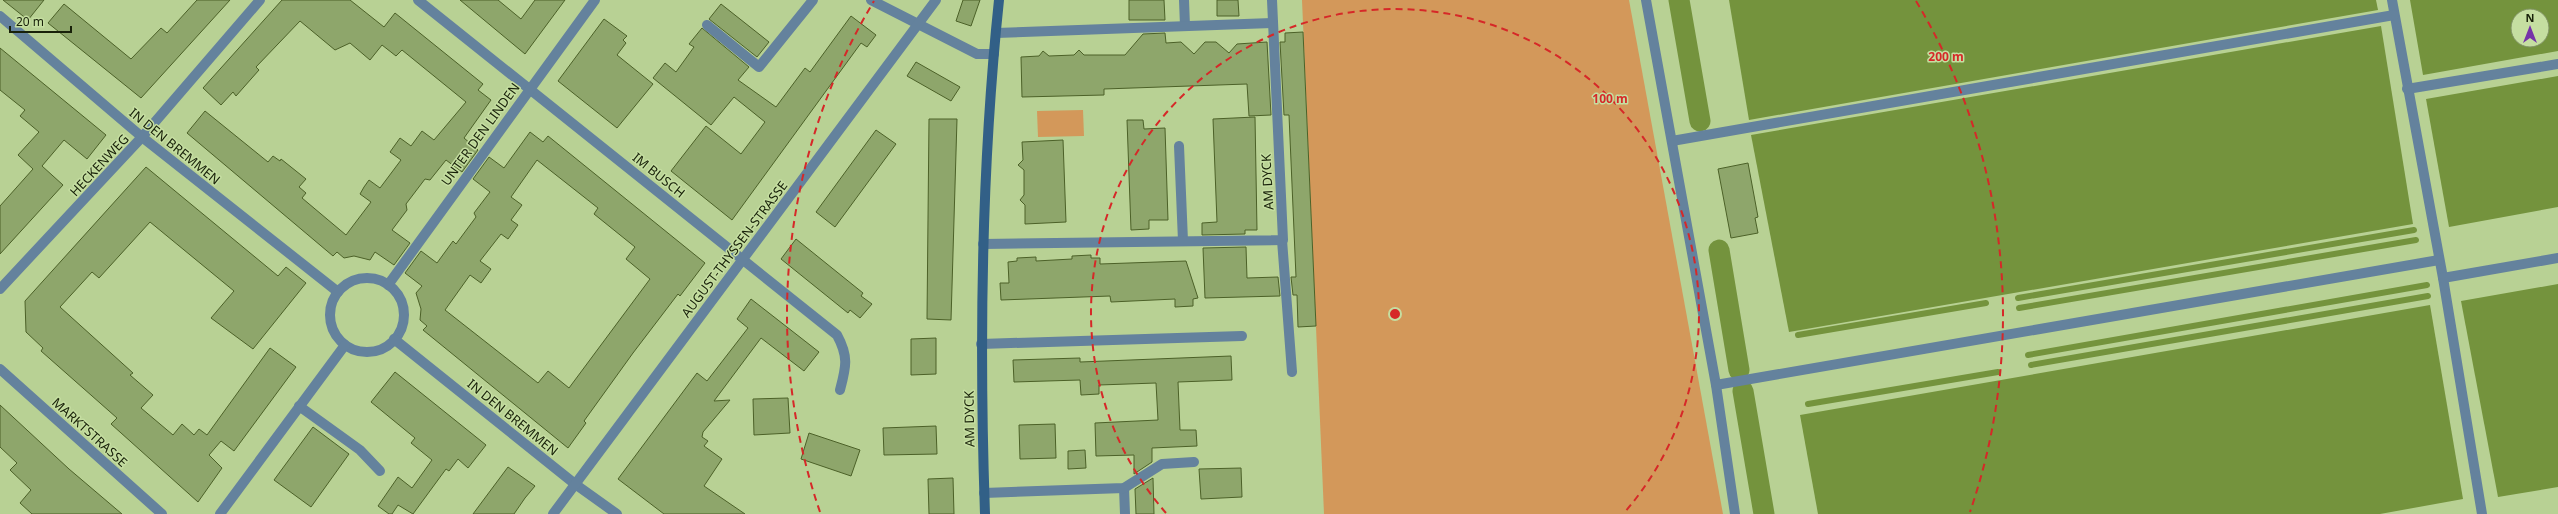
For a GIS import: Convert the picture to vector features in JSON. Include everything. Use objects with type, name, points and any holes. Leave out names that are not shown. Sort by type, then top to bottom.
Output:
[{"type":"main road","name":"AM DYCK","points":[[985,514],[981,344],[983,244],[986,146],[999,0]]},
{"type":"street","name":"HECKENWEG","points":[[0,289],[142,137],[260,0]]},
{"type":"street","name":"IM BUSCH","points":[[418,0],[530,88],[837,335],[845,350],[846,366],[840,390]]},
{"type":"street","name":"UNTER DEN LINDEN","points":[[388,284],[594,0]]},
{"type":"street","points":[[707,25],[759,67],[813,0]]},
{"type":"street","points":[[871,0],[917,25],[978,54],[994,54]]},
{"type":"street","name":"AUGUST-THYSSEN-STRASSE","points":[[553,514],[936,0]]},
{"type":"street","points":[[1184,0],[1185,26]]},
{"type":"street","name":"AM DYCK","points":[[1272,0],[1282,240],[1292,372]]},
{"type":"street","points":[[1646,0],[1716,385],[1735,514]]},
{"type":"street","points":[[2392,0],[2439,260],[2482,514]]},
{"type":"street","points":[[1672,141],[2394,14]]},
{"type":"street","name":"IN DEN BREMMEN","points":[[0,16],[142,137],[338,292]]},
{"type":"street","points":[[996,33],[1273,23]]},
{"type":"street","points":[[2407,89],[2558,64]]},
{"type":"street","points":[[1180,146],[1183,241]]},
{"type":"street","points":[[983,244],[1282,240]]},
{"type":"street","points":[[2442,278],[2558,258]]},
{"type":"street","points":[[1716,385],[2439,260]]},
{"type":"street","points":[[361,278],[375,278],[388,284],[398,295],[403,309],[403,323],[394,339],[386,346],[372,351],[358,351],[345,345],[335,334],[330,321],[330,306],[338,292],[347,283],[361,278]]},
{"type":"street","points":[[981,344],[1242,336]]},
{"type":"street","name":"IN DEN BREMMEN","points":[[394,339],[575,484],[617,514]]},
{"type":"street","points":[[220,514],[345,345]]},
{"type":"street","name":"MARKTSTRASSE","points":[[0,369],[162,514]]},
{"type":"street","points":[[299,406],[360,450],[380,471]]},
{"type":"street","points":[[984,493],[1124,488],[1162,464],[1194,462]]},
{"type":"street","points":[[1124,488],[1125,514]]},
{"type":"shaded area","points":[[1302,0],[1629,0],[1723,514],[1324,514]]},
{"type":"shaded area","points":[[1729,0],[2376,0],[2378,10],[1749,120]]},
{"type":"shaded area","points":[[2410,0],[2558,0],[2558,51],[2423,75]]},
{"type":"shaded area","points":[[2381,26],[2413,224],[1789,332],[1751,135]]},
{"type":"shaded area","points":[[2558,76],[2558,207],[2449,227],[2426,99]]},
{"type":"shaded area","points":[[1083,110],[1084,136],[1038,137],[1037,111]]},
{"type":"shaded area","points":[[2558,284],[2558,487],[2498,497],[2461,301]]},
{"type":"shaded area","points":[[2430,305],[2463,499],[2380,514],[1818,514],[1800,415]]},
{"type":"building","points":[[3,0],[44,0],[28,20]]},
{"type":"building","points":[[197,0],[230,0],[141,98],[48,23],[64,4],[131,59],[161,28],[167,33]]},
{"type":"building","points":[[282,0],[350,0],[384,27],[395,13],[483,84],[478,90],[491,100],[464,138],[478,150],[462,172],[446,160],[430,180],[425,179],[406,204],[407,210],[392,230],[410,243],[394,265],[375,252],[370,260],[354,256],[344,258],[337,252],[333,256],[187,133],[205,111],[268,162],[273,156],[280,161],[281,159],[306,179],[299,187],[306,193],[302,198],[346,235],[371,202],[360,194],[369,180],[380,188],[401,160],[390,152],[400,138],[411,146],[422,131],[434,140],[466,102],[402,50],[396,56],[382,45],[370,60],[350,43],[335,50],[300,21],[256,67],[259,70],[236,96],[233,92],[221,105],[203,88]]},
{"type":"building","points":[[460,0],[498,0],[521,19],[535,0],[565,0],[525,54]]},
{"type":"building","points":[[963,0],[980,0],[971,26],[956,21]]},
{"type":"building","points":[[1129,0],[1164,0],[1165,20],[1129,20]]},
{"type":"building","points":[[1217,0],[1238,0],[1239,16],[1217,16]]},
{"type":"building","points":[[721,4],[769,42],[757,57],[709,19]]},
{"type":"building","points":[[851,16],[876,35],[867,47],[861,43],[732,220],[671,171],[706,126],[741,154],[765,122],[734,97],[711,125],[653,78],[665,63],[676,72],[694,47],[689,44],[702,28],[749,67],[738,80],[776,107],[805,68],[810,72]]},
{"type":"building","points":[[604,19],[627,36],[623,40],[626,43],[617,55],[653,84],[617,128],[558,81]]},
{"type":"building","points":[[1303,32],[1316,326],[1298,327],[1297,295],[1293,295],[1291,277],[1296,277],[1289,115],[1284,115],[1280,42],[1285,42],[1285,33]]},
{"type":"building","points":[[1165,33],[1166,43],[1181,42],[1194,54],[1205,42],[1216,42],[1229,53],[1237,44],[1267,42],[1271,115],[1249,116],[1247,84],[1104,89],[1104,95],[1022,97],[1021,57],[1039,56],[1043,51],[1049,56],[1074,55],[1079,50],[1084,55],[1125,55],[1143,34]]},
{"type":"building","points":[[0,48],[106,135],[87,159],[64,140],[42,166],[63,185],[0,254],[0,206],[33,169],[18,155],[39,132],[20,116],[25,110],[0,90]]},
{"type":"building","points":[[916,62],[960,87],[951,101],[907,76]]},
{"type":"building","points":[[1255,117],[1257,230],[1245,230],[1245,234],[1202,235],[1202,223],[1217,222],[1213,119]]},
{"type":"building","points":[[929,119],[957,119],[951,320],[927,319]]},
{"type":"building","points":[[1127,120],[1143,120],[1144,129],[1165,128],[1168,220],[1149,220],[1149,229],[1131,230]]},
{"type":"building","points":[[876,130],[896,144],[835,227],[816,212]]},
{"type":"building","points":[[530,132],[543,142],[548,136],[705,263],[680,296],[678,294],[633,353],[584,421],[586,423],[568,448],[423,330],[427,326],[420,320],[421,309],[416,293],[422,286],[405,273],[421,251],[437,263],[453,241],[456,244],[476,217],[474,213],[490,192],[473,179],[489,157],[504,168]],"holes":[[[537,160],[598,208],[594,214],[635,247],[626,259],[650,279],[569,388],[548,371],[538,383],[445,310],[470,275],[481,283],[491,269],[480,261],[501,234],[508,239],[518,225],[511,220],[522,205],[511,197]]]},
{"type":"building","points":[[1063,140],[1066,222],[1025,224],[1025,205],[1020,200],[1024,195],[1024,170],[1018,165],[1023,160],[1022,142]]},
{"type":"building","points":[[1748,163],[1758,217],[1755,218],[1758,233],[1731,238],[1718,169]]},
{"type":"building","points":[[146,167],[278,276],[286,267],[306,283],[253,349],[211,318],[234,291],[150,222],[99,278],[92,272],[60,307],[133,373],[130,375],[153,395],[141,408],[173,435],[182,424],[194,435],[199,429],[207,435],[270,348],[296,367],[234,451],[221,441],[209,455],[222,468],[198,502],[111,424],[117,418],[41,351],[43,348],[26,332],[25,301]]},
{"type":"building","points":[[796,239],[863,293],[861,296],[872,304],[860,318],[850,310],[848,313],[781,259]]},
{"type":"building","points":[[1246,247],[1247,278],[1278,277],[1280,296],[1205,298],[1203,248]]},
{"type":"building","points":[[1091,255],[1091,258],[1100,258],[1100,264],[1186,261],[1198,298],[1193,299],[1193,306],[1175,307],[1175,299],[1111,302],[1110,296],[1001,300],[1000,283],[1009,283],[1008,262],[1017,261],[1017,258],[1036,257],[1036,261],[1072,259],[1072,256]]},
{"type":"building","points":[[751,299],[819,352],[804,371],[761,338],[714,401],[730,400],[703,432],[702,437],[708,441],[704,446],[722,459],[704,486],[745,514],[664,514],[618,479],[697,373],[707,381],[748,328],[737,319]]},
{"type":"building","points":[[936,338],[936,374],[911,375],[911,339]]},
{"type":"building","points":[[1231,356],[1232,380],[1178,382],[1180,430],[1196,430],[1197,446],[1152,448],[1152,462],[1134,474],[1134,455],[1096,456],[1095,423],[1158,420],[1156,383],[1099,385],[1099,394],[1081,395],[1080,380],[1014,382],[1013,360],[1080,358],[1080,362]]},
{"type":"building","points":[[395,372],[486,445],[468,468],[458,459],[449,471],[446,469],[413,514],[398,505],[392,514],[389,514],[378,506],[398,477],[412,488],[432,460],[411,443],[415,438],[371,402]]},
{"type":"building","points":[[788,398],[790,433],[754,435],[753,399]]},
{"type":"building","points":[[0,405],[69,469],[122,514],[32,514],[20,503],[31,490],[10,470],[17,463],[0,447]]},
{"type":"building","points":[[1055,424],[1056,458],[1020,459],[1019,425]]},
{"type":"building","points":[[936,426],[937,454],[884,455],[883,428]]},
{"type":"building","points":[[313,427],[349,454],[311,507],[274,480]]},
{"type":"building","points":[[809,433],[860,450],[851,476],[801,459]]},
{"type":"building","points":[[1085,450],[1086,468],[1068,469],[1068,451]]},
{"type":"building","points":[[508,467],[535,486],[514,514],[473,514]]},
{"type":"building","points":[[1241,468],[1242,497],[1201,499],[1199,469]]},
{"type":"building","points":[[953,478],[954,514],[929,514],[928,479]]},
{"type":"building","points":[[1153,478],[1154,514],[1136,514],[1135,489]]},
{"type":"waterway","points":[[1679,0],[1700,121]]},
{"type":"waterway","points":[[2018,298],[2414,230]]},
{"type":"waterway","points":[[2019,308],[2416,240]]},
{"type":"waterway","points":[[1719,250],[1739,370]]},
{"type":"waterway","points":[[2028,355],[2427,285]]},
{"type":"waterway","points":[[2031,365],[2428,296]]},
{"type":"waterway","points":[[1798,335],[1986,303]]},
{"type":"waterway","points":[[1808,404],[1998,372]]},
{"type":"waterway","points":[[1743,391],[1764,514]]}]
